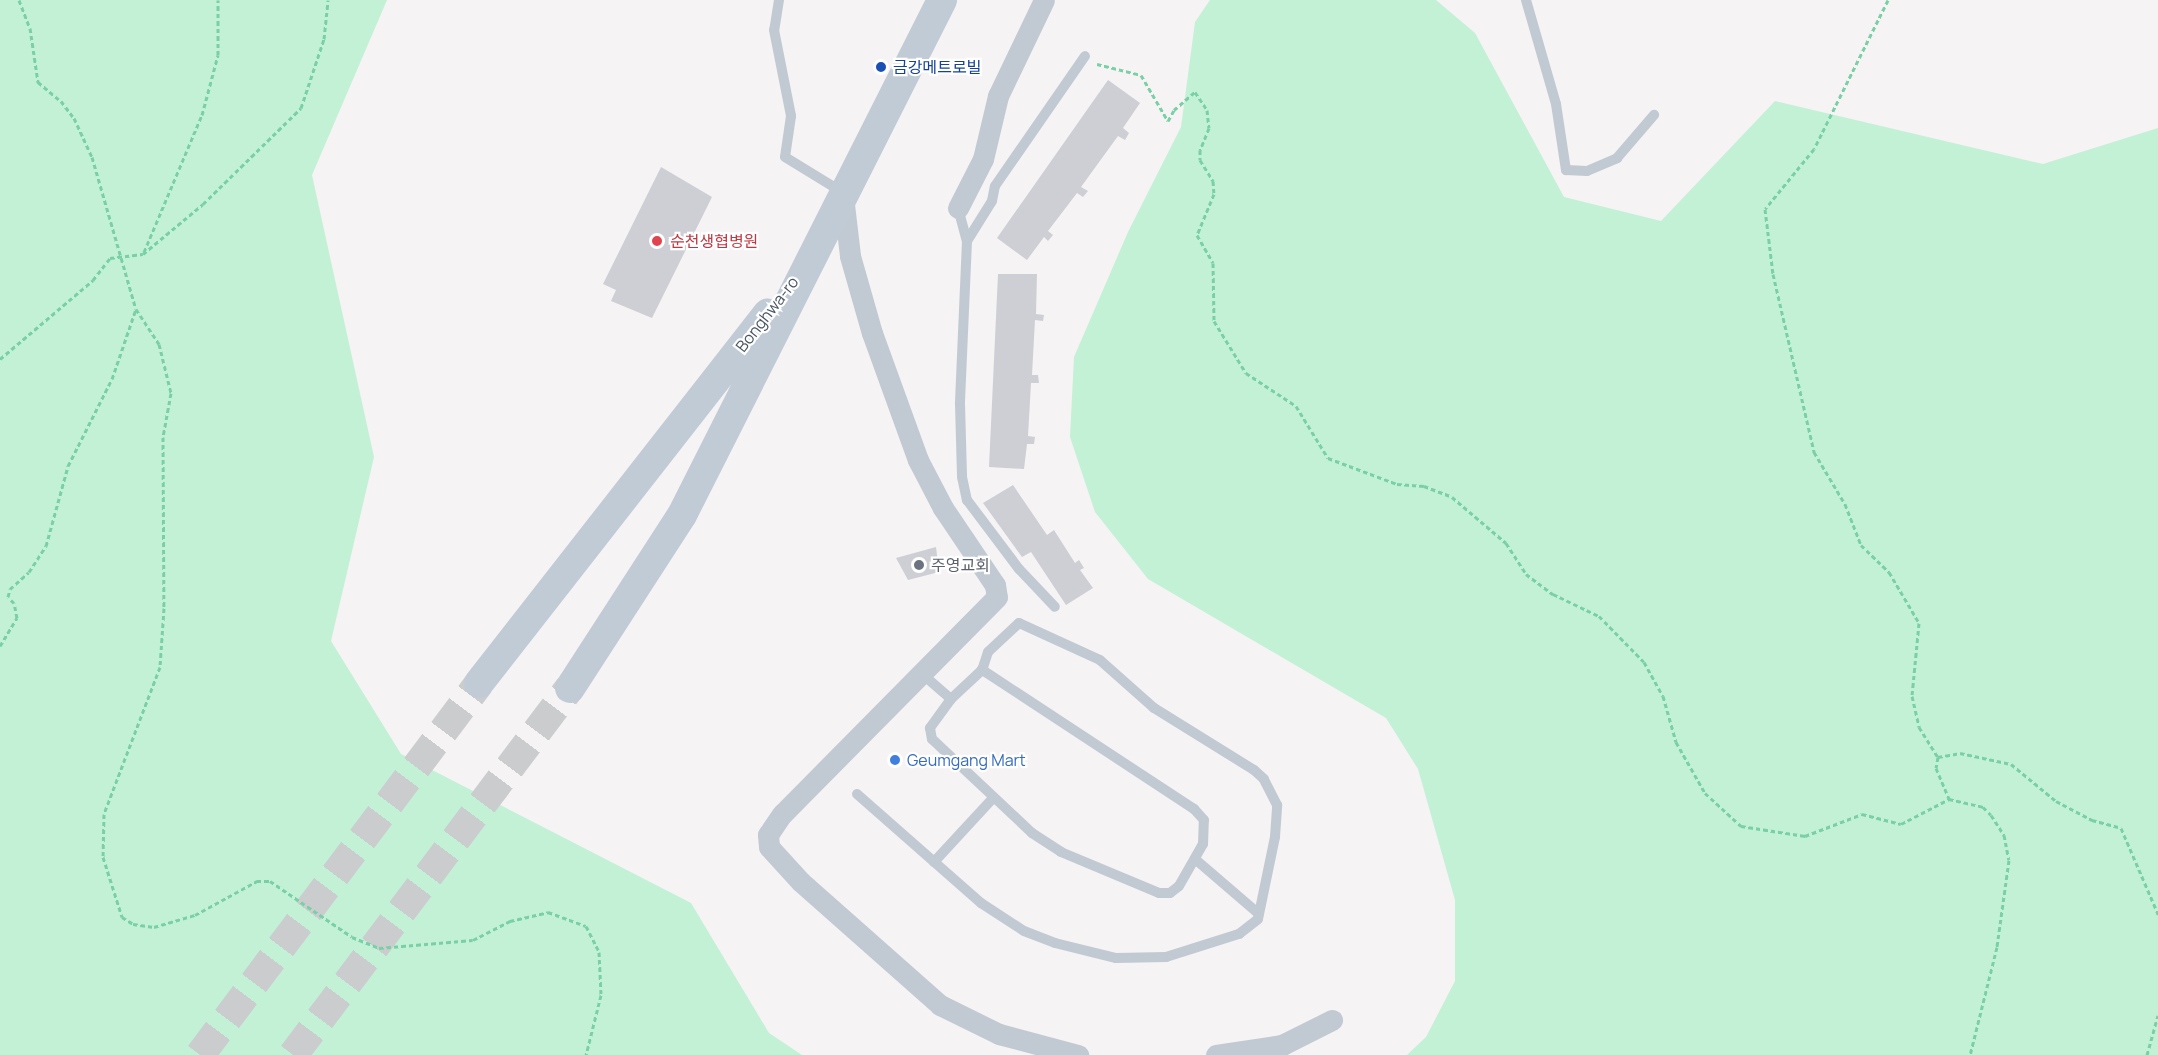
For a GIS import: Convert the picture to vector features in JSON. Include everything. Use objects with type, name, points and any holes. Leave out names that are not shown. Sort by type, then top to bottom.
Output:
[{"type":"main road","points":[[804,268],[942,0]]},
{"type":"main road","name":"Bonghwa-ro","points":[[479,683],[804,268]]},
{"type":"main road","name":"Bonghwa-ro","points":[[570,688],[682,515],[804,268]]},
{"type":"street","points":[[958,208],[983,159],[998,96],[1044,0]]},
{"type":"street","points":[[842,192],[850,256],[872,333],[918,460],[944,508],[995,585],[997,597],[922,675],[782,813],[768,835],[769,847],[801,882],[940,1005],[999,1034],[1078,1055]]},
{"type":"street","points":[[1216,1055],[1282,1045],[1332,1020]]},
{"type":"lane","points":[[779,0],[774,30],[791,116],[785,157],[842,192]]},
{"type":"lane","points":[[1526,0],[1556,104],[1566,170],[1587,171],[1617,158],[1654,115]]},
{"type":"lane","points":[[967,241],[992,201],[995,186],[1083,58]]},
{"type":"lane","points":[[958,208],[967,241],[960,404],[962,477],[968,500],[1019,569],[1055,607]]},
{"type":"lane","points":[[857,794],[981,903],[1024,930],[1080,951],[1116,958],[1166,957],[1202,948],[1239,934],[1259,915],[1275,837],[1277,805],[1264,779],[1254,770],[1154,708],[1100,660],[1019,623],[988,652],[982,670],[951,699],[930,728],[932,739],[993,798],[1032,833],[1060,852],[1159,894],[1170,893],[1179,886],[1195,860],[1203,844],[1204,820],[1194,809],[982,670]]},
{"type":"lane","points":[[922,675],[951,699]]},
{"type":"lane","points":[[934,862],[993,798]]},
{"type":"lane","points":[[1195,860],[1259,915]]},
{"type":"path","points":[[19,0],[30,28],[38,82],[61,100],[74,118],[92,157],[123,257],[136,309],[159,344],[171,393],[163,437],[165,608],[160,667],[104,814],[103,857],[122,917],[133,924],[154,927],[195,915],[257,880],[270,880],[352,937],[379,948],[473,940],[510,921],[548,912],[586,926],[599,952],[601,995],[586,1055]]},
{"type":"path","points":[[143,254],[202,116],[218,55],[218,0]]},
{"type":"path","points":[[0,359],[93,280],[110,258],[143,254],[203,204],[302,108],[324,39],[328,0]]},
{"type":"path","points":[[1888,0],[1814,149],[1764,209],[1773,274],[1814,452],[1845,504],[1861,545],[1889,572],[1919,623],[1912,696],[1919,727],[1938,757],[1935,768],[1948,799]]},
{"type":"path","points":[[1083,58],[1141,75],[1168,122],[1174,110],[1195,92],[1207,110],[1209,128],[1200,160],[1213,181],[1214,194],[1197,235],[1213,263],[1214,321],[1246,373],[1296,406],[1328,458],[1397,484],[1424,486],[1452,497],[1506,543],[1526,574],[1552,594],[1599,616],[1644,662],[1664,696],[1676,742],[1705,793],[1742,826],[1805,836],[1862,814],[1901,824],[1948,799],[1983,807],[1991,815],[2004,835],[2009,860],[1997,947],[1970,1055]]},
{"type":"path","points":[[0,647],[17,618],[14,603],[8,597],[10,590],[29,572],[46,546],[68,466],[112,380],[136,309]]},
{"type":"path","points":[[1938,757],[1960,753],[2011,764],[2056,801],[2091,820],[2121,828],[2158,914]]},
{"type":"path","points":[[2147,1055],[2158,1015]]},
{"type":"green space","points":[[0,0],[387,0],[312,175],[374,457],[331,641],[401,754],[691,903],[769,1033],[802,1055],[0,1055]]},
{"type":"green space","points":[[1210,0],[1436,0],[1475,33],[1564,197],[1661,221],[1775,101],[2043,164],[2158,128],[2158,1055],[1407,1055],[1426,1037],[1455,981],[1455,900],[1418,769],[1386,718],[1148,579],[1095,512],[1070,437],[1074,357],[1128,232],[1181,127],[1195,22]]},
{"type":"building","points":[[1108,80],[1140,103],[1123,128],[1129,133],[1125,140],[1118,136],[1081,187],[1088,191],[1083,197],[1077,193],[1048,231],[1053,235],[1048,241],[1044,237],[1027,260],[997,238]]},
{"type":"building","name":"순천생협병원","points":[[661,167],[712,197],[652,318],[611,301],[616,290],[603,284]]},
{"type":"building","points":[[998,274],[1037,274],[1036,314],[1044,315],[1043,321],[1035,320],[1032,375],[1038,375],[1039,383],[1031,383],[1028,436],[1035,437],[1034,444],[1027,444],[1024,469],[989,467]]},
{"type":"building","points":[[1013,485],[1047,535],[1054,530],[1075,563],[1079,560],[1084,568],[1080,570],[1093,588],[1066,605],[1031,552],[1022,557],[983,503]]},
{"type":"building","name":"주영교회","points":[[936,547],[939,572],[908,580],[896,558]]},
{"type":"tunnel","points":[[200,1055],[479,683]]},
{"type":"tunnel","points":[[293,1055],[570,688]]},
{"type":"place","name":"금강메트로빌","points":[[881,67]]},
{"type":"place","name":"순천생협병원","points":[[657,241]]},
{"type":"place","name":"주영교회","points":[[919,565]]},
{"type":"place","name":"Geumgang Mart","points":[[895,760]]}]
